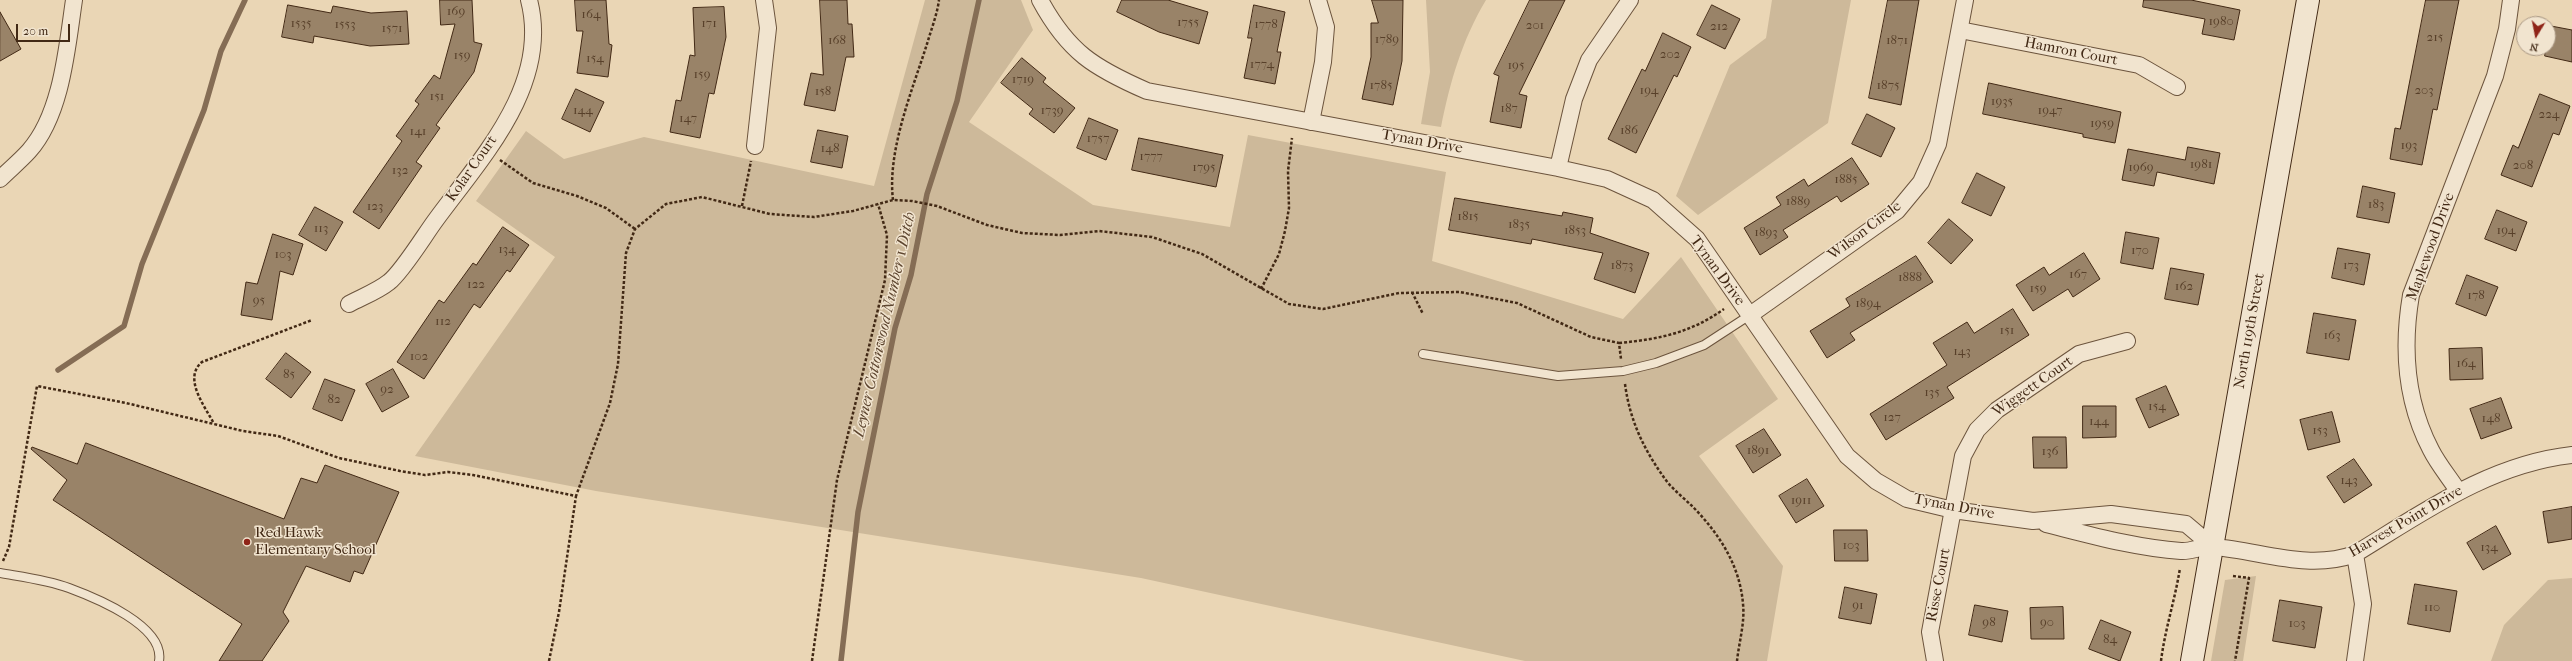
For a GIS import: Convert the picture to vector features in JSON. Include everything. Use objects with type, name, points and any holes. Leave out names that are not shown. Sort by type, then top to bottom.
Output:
[{"type":"street","points":[[0,178],[30,150],[48,121],[60,82],[74,0]]},
{"type":"street","name":"Kolar Court","points":[[349,304],[390,282],[487,151],[521,94],[530,68],[533,40],[532,12],[528,0]]},
{"type":"street","points":[[754,146],[768,28],[764,0]]},
{"type":"street","name":"Tynan Drive","points":[[1040,0],[1054,27],[1076,50],[1112,76],[1147,90],[1558,168],[1607,179],[1654,200],[1697,239],[1847,456],[1876,481],[1907,499],[1953,510],[2033,521],[2111,514],[2186,524],[2212,546]]},
{"type":"street","points":[[1311,122],[1323,62],[1326,27],[1318,0]]},
{"type":"street","points":[[1558,168],[1574,99],[1590,60],[1630,0]]},
{"type":"street","name":"Wilson Circle","points":[[1750,314],[1897,212],[1922,182],[1938,144],[1965,0]]},
{"type":"street","name":"North 119th Street","points":[[2192,661],[2308,0]]},
{"type":"street","name":"Maplewood Drive","points":[[2458,490],[2431,450],[2412,403],[2406,360],[2408,316],[2411,295],[2495,76],[2507,29],[2511,0]]},
{"type":"street","name":"Hamron Court","points":[[1960,30],[2140,65],[2177,88]]},
{"type":"street","name":"Wiggett Court","points":[[1953,510],[1964,456],[1977,430],[1997,410],[2079,354],[2128,341]]},
{"type":"street","name":"Harvest Point Drive","points":[[2212,546],[2314,563],[2338,560],[2355,554],[2458,490],[2511,468],[2550,458],[2572,455]]},
{"type":"street","name":"Risse Court","points":[[1934,661],[1930,632],[1953,510]]},
{"type":"street","points":[[2033,521],[2108,540],[2182,551],[2212,546]]},
{"type":"street","points":[[2354,661],[2363,604],[2355,554]]},
{"type":"lane","points":[[1423,354],[1558,376],[1623,372],[1656,363],[1704,345],[1750,314]]},
{"type":"lane","points":[[0,573],[69,588],[123,612],[154,637],[160,661]]},
{"type":"path","points":[[893,200],[892,189],[895,162],[902,124],[939,0]]},
{"type":"path","points":[[1261,289],[1280,254],[1286,232],[1289,208],[1288,171],[1292,138]]},
{"type":"path","points":[[501,160],[533,183],[606,208],[635,229]]},
{"type":"path","points":[[742,206],[748,176]]},
{"type":"path","points":[[549,661],[559,612],[576,496],[610,403],[619,356],[626,254],[635,229],[666,204],[702,197],[770,214],[814,216],[893,200],[912,201],[937,206]]},
{"type":"path","points":[[812,661],[837,480],[885,280],[887,236],[878,204]]},
{"type":"path","points":[[1412,292],[1422,314]]},
{"type":"path","points":[[1618,343],[1651,340],[1682,333],[1709,320],[1724,309]]},
{"type":"path","points":[[213,422],[196,387],[193,376],[195,368],[202,362],[312,320]]},
{"type":"path","points":[[2,563],[9,547],[37,386],[213,422],[242,431],[278,436],[339,458],[400,471],[425,475],[448,472],[473,475],[576,496]]},
{"type":"path","points":[[2161,661],[2164,631],[2175,597],[2180,566]]},
{"type":"path","points":[[2233,576],[2248,578],[2235,661]]},
{"type":"shaded area","points":[[925,0],[1021,0],[1033,30],[969,122],[1093,205],[1230,227],[1248,135],[1446,172],[1432,261],[1623,319],[1681,257],[1778,399],[1699,456],[1783,566],[1767,661],[1525,661],[1141,578],[596,491],[415,456],[555,257],[476,201],[526,131],[564,159],[644,137],[874,186]]},
{"type":"shaded area","points":[[1426,0],[1486,0],[1470,30],[1458,62],[1448,94],[1441,127],[1421,124],[1430,72]]},
{"type":"shaded area","points":[[1772,0],[1851,0],[1828,123],[1698,215],[1676,196],[1730,65],[1766,38]]},
{"type":"shaded area","points":[[2256,576],[2243,661],[2211,661],[2225,580]]},
{"type":"shaded area","points":[[2572,578],[2572,661],[2491,661],[2504,625],[2548,580]]},
{"type":"building","points":[[440,0],[472,0],[474,42],[482,44],[474,72],[436,125],[440,128],[416,162],[422,166],[379,229],[353,212],[402,141],[396,136],[419,104],[415,101],[434,75],[440,79],[455,24],[441,25]]},
{"type":"building","points":[[575,0],[606,0],[609,44],[612,45],[608,77],[577,73],[583,31],[577,31]]},
{"type":"building","points":[[820,0],[847,0],[848,24],[852,24],[854,57],[846,57],[835,111],[804,105],[811,73],[823,75]]},
{"type":"building","points":[[1122,0],[1168,0],[1208,12],[1199,44],[1159,32],[1117,12]]},
{"type":"building","points":[[1372,0],[1403,0],[1402,61],[1393,105],[1362,99],[1371,57],[1371,23],[1378,23]]},
{"type":"building","points":[[1530,0],[1565,0],[1519,94],[1527,96],[1521,128],[1490,122],[1499,76],[1494,74]]},
{"type":"building","points":[[1888,0],[1919,0],[1901,105],[1869,98]]},
{"type":"building","points":[[2144,0],[2191,0],[2240,10],[2234,40],[2202,34],[2205,19],[2143,7]]},
{"type":"building","points":[[2426,0],[2459,0],[2437,110],[2433,109],[2422,165],[2390,159],[2395,128],[2400,129]]},
{"type":"building","points":[[288,5],[331,13],[333,6],[371,13],[407,11],[409,44],[370,46],[314,36],[313,43],[282,37]]},
{"type":"building","points":[[1254,5],[1285,12],[1277,52],[1281,52],[1275,84],[1244,78],[1252,38],[1248,38]]},
{"type":"building","points":[[1712,5],[1740,19],[1725,49],[1697,35]]},
{"type":"building","points":[[724,7],[726,37],[714,94],[709,93],[700,138],[670,132],[676,100],[681,101],[690,55],[695,56],[693,8]]},
{"type":"building","points":[[0,12],[21,49],[0,61]]},
{"type":"building","points":[[2556,27],[2572,30],[2572,62],[2545,56],[2556,56]]},
{"type":"building","points":[[1663,33],[1691,47],[1677,77],[1674,75],[1636,153],[1608,139],[1642,69],[1645,71]]},
{"type":"building","points":[[1022,58],[1046,78],[1043,82],[1075,108],[1054,133],[1029,114],[1033,109],[1001,83]]},
{"type":"building","points":[[1989,83],[2121,112],[2115,143],[2083,137],[2083,134],[1983,114]]},
{"type":"building","points":[[576,89],[604,102],[590,132],[562,119]]},
{"type":"building","points":[[2540,94],[2570,106],[2559,135],[2553,133],[2532,187],[2501,175],[2513,145],[2518,148]]},
{"type":"building","points":[[1867,114],[1895,128],[1881,157],[1852,144]]},
{"type":"building","points":[[1089,118],[1118,130],[1106,160],[1077,148]]},
{"type":"building","points":[[818,130],[848,136],[842,168],[811,162]]},
{"type":"building","points":[[1139,138],[1223,155],[1216,187],[1132,170]]},
{"type":"building","points":[[2188,147],[2220,153],[2214,184],[2157,172],[2154,186],[2122,180],[2128,149],[2185,160]]},
{"type":"building","points":[[1852,158],[1869,184],[1841,202],[1837,196],[1783,230],[1788,237],[1760,255],[1744,228],[1781,205],[1776,197],[1804,179],[1808,186]]},
{"type":"building","points":[[1977,173],[2005,187],[1991,216],[1962,203]]},
{"type":"building","points":[[2363,186],[2395,193],[2389,223],[2357,217]]},
{"type":"building","points":[[1455,198],[1562,216],[1563,212],[1593,218],[1590,233],[1649,253],[1635,293],[1594,279],[1603,253],[1532,239],[1531,244],[1449,230]]},
{"type":"building","points":[[315,207],[343,222],[326,251],[299,235]]},
{"type":"building","points":[[2497,210],[2527,222],[2516,251],[2485,239]]},
{"type":"building","points":[[1949,219],[1973,240],[1951,264],[1928,243]]},
{"type":"building","points":[[503,227],[529,245],[510,272],[507,270],[480,308],[474,304],[424,379],[397,362],[439,300],[444,303],[473,263],[476,265]]},
{"type":"building","points":[[2126,232],[2159,238],[2153,269],[2121,263]]},
{"type":"building","points":[[273,234],[303,244],[293,275],[280,271],[272,320],[241,315],[246,282],[257,284]]},
{"type":"building","points":[[2338,248],[2370,254],[2364,285],[2332,278]]},
{"type":"building","points":[[2084,253],[2100,279],[2073,297],[2068,289],[2033,311],[2016,285],[2044,267],[2049,275]]},
{"type":"building","points":[[1916,256],[1933,282],[1850,333],[1855,340],[1827,358],[1810,331],[1850,306],[1846,299]]},
{"type":"building","points":[[2171,268],[2204,274],[2198,305],[2165,299]]},
{"type":"building","points":[[2467,275],[2498,287],[2486,316],[2456,304]]},
{"type":"building","points":[[2013,309],[2029,335],[1947,387],[1954,398],[1886,440],[1870,414],[1947,365],[1933,343],[1967,322],[1974,333]]},
{"type":"building","points":[[2314,313],[2356,320],[2349,360],[2307,353]]},
{"type":"building","points":[[2482,348],[2483,379],[2450,380],[2449,349]]},
{"type":"building","points":[[286,353],[311,372],[291,398],[266,379]]},
{"type":"building","points":[[393,369],[409,397],[382,412],[366,384]]},
{"type":"building","points":[[325,379],[355,390],[342,421],[313,409]]},
{"type":"building","points":[[2166,386],[2179,415],[2149,428],[2136,399]]},
{"type":"building","points":[[2501,398],[2512,428],[2481,439],[2470,409]]},
{"type":"building","points":[[2083,406],[2116,406],[2116,437],[2083,438]]},
{"type":"building","points":[[2332,412],[2340,442],[2308,450],[2300,420]]},
{"type":"building","points":[[1764,429],[1781,455],[1753,473],[1736,446]]},
{"type":"building","points":[[2033,437],[2066,437],[2067,468],[2034,468]]},
{"type":"building","name":"Red Hawk Elementary School","points":[[86,443],[284,519],[301,478],[317,483],[325,465],[399,492],[363,574],[354,571],[350,582],[306,566],[283,612],[289,621],[262,661],[219,661],[242,624],[53,500],[67,480],[31,449],[32,447],[77,464]]},
{"type":"building","points":[[2354,459],[2372,485],[2344,503],[2327,477]]},
{"type":"building","points":[[1807,479],[1824,506],[1796,523],[1779,496]]},
{"type":"building","points":[[2572,507],[2572,539],[2548,543],[2543,512]]},
{"type":"building","points":[[2496,526],[2511,554],[2483,570],[2467,543]]},
{"type":"building","points":[[1834,530],[1867,530],[1868,561],[1835,561]]},
{"type":"building","points":[[2415,584],[2457,591],[2450,632],[2408,624]]},
{"type":"building","points":[[1845,587],[1877,594],[1871,624],[1839,618]]},
{"type":"building","points":[[2280,600],[2322,607],[2315,648],[2273,641]]},
{"type":"building","points":[[1975,605],[2008,611],[2002,642],[1969,635]]},
{"type":"building","points":[[2063,607],[2064,639],[2031,639],[2030,608]]},
{"type":"building","points":[[2101,620],[2131,632],[2120,661],[2089,649]]},
{"type":"waterway","points":[[58,370],[124,326],[142,264],[204,110],[221,51],[245,0]]},
{"type":"waterway","name":"Leyner Cottonwood Number 1 Ditch","points":[[841,661],[858,512],[895,328],[911,275],[927,194],[957,101],[979,0]]},
{"type":"place","name":"Red Hawk Elementary School","points":[[247,542]]}]
